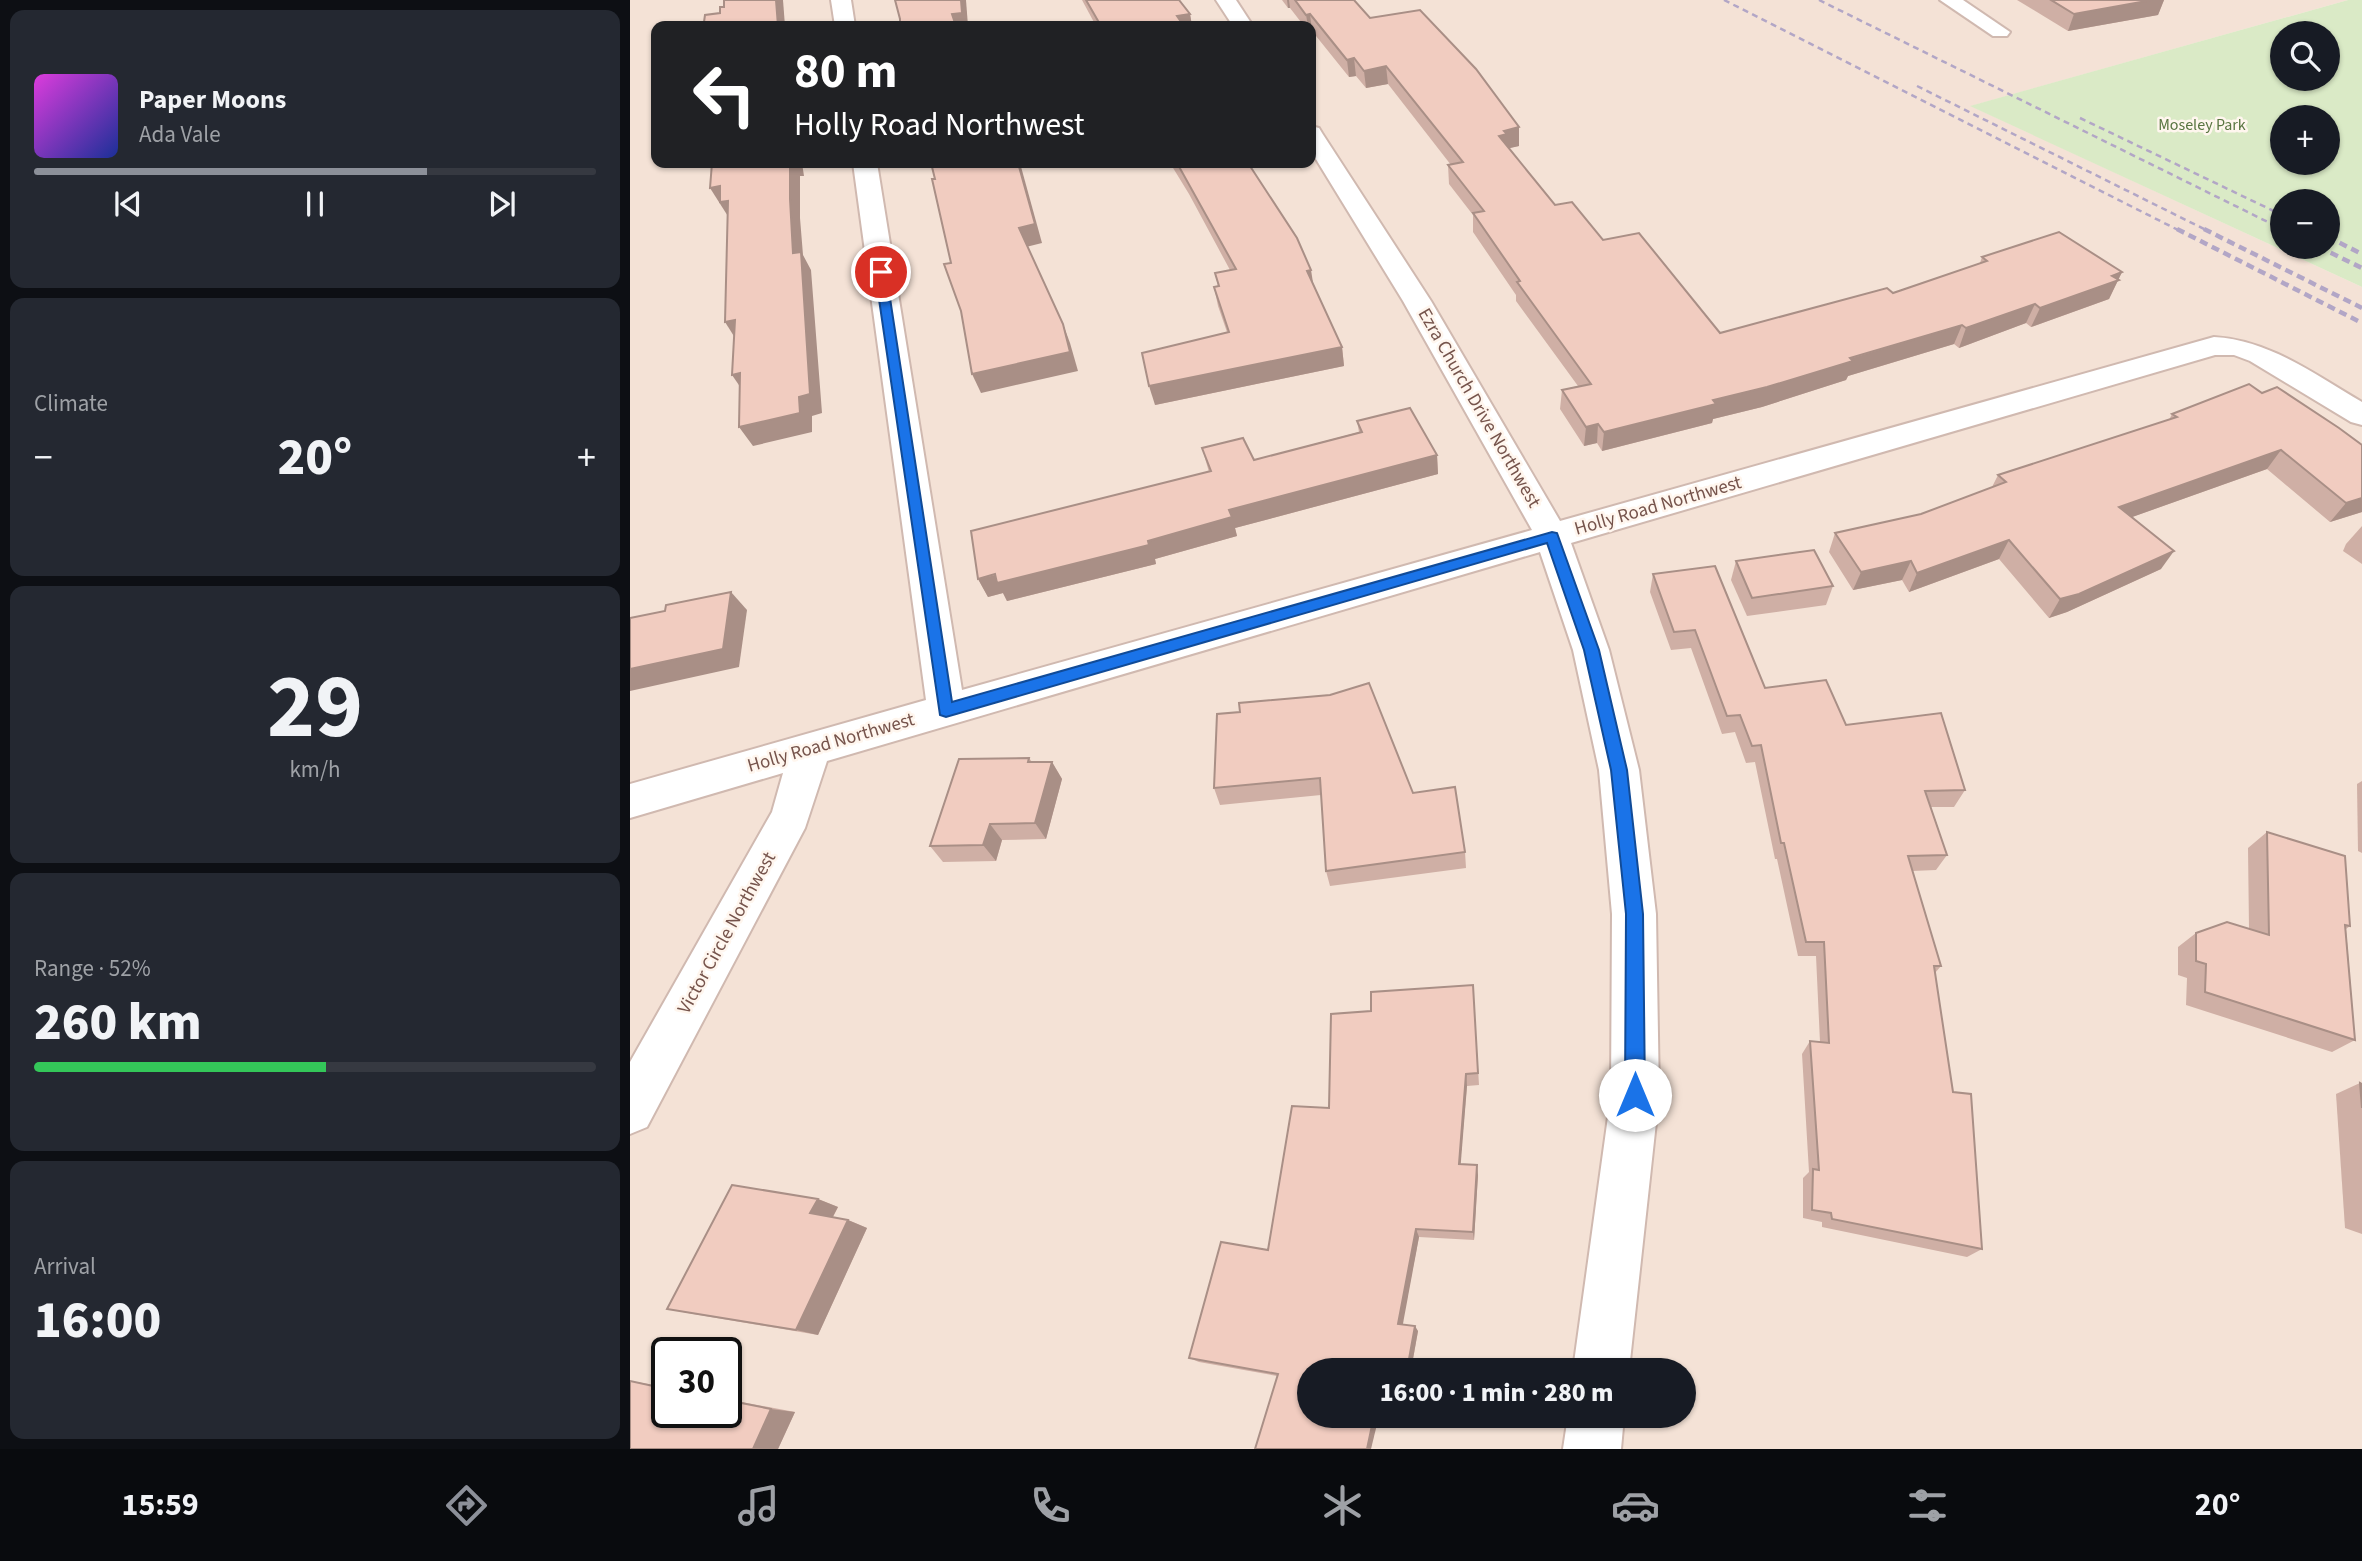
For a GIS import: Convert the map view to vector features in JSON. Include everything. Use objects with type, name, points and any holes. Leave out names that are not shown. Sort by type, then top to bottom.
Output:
[{"type":"street","points":[[841,0],[844,21]]},
{"type":"street","points":[[1226,0],[1240,21]]},
{"type":"street","points":[[1950,0],[2000,32],[1970,37]]},
{"type":"street","name":"Ezra Church Drive Northwest","points":[[1316,141],[1417,301],[1552,537],[1591,650],[1619,770],[1634,914],[1635,1095],[1602,1358]]},
{"type":"street","points":[[866,168],[946,710]]},
{"type":"street","name":"Holly Road Northwest","points":[[630,801],[2214,346],[2238,346],[2260,355],[2362,415]]},
{"type":"street","name":"Victor Circle Northwest","points":[[630,1110],[791,816],[810,750]]},
{"type":"street","points":[[1591,1449],[1594,1428]]},
{"type":"shaded area","points":[[630,0],[2348,0],[1971,106],[2270,244],[2270,259],[2302,259],[2362,287],[2362,1449],[630,1449]]},
{"type":"green space","name":"Moseley Park","points":[[2348,0],[2362,0],[2362,287],[2301,259],[2340,259],[2340,189],[2270,189],[2270,245],[1970,106],[2270,22],[2270,91],[2340,91],[2340,21],[2273,21]]},
{"type":"building","points":[[724,0],[776,0],[778,21],[704,21],[705,15],[720,13],[720,7],[724,7]]},
{"type":"building","points":[[895,0],[961,0],[962,13],[952,14],[954,21],[900,19]]},
{"type":"building","points":[[1086,0],[1179,0],[1190,14],[1177,16],[1180,21],[1098,21]]},
{"type":"building","points":[[1295,0],[1354,0],[1370,18],[1420,10],[1476,69],[1519,127],[1504,131],[1507,134],[1499,136],[1555,205],[1572,202],[1603,240],[1639,233],[1720,333],[1887,288],[1893,293],[1987,261],[1982,257],[2059,232],[2122,272],[2112,276],[2119,280],[2040,308],[2035,304],[1966,328],[1962,325],[1850,358],[1853,361],[1713,400],[1716,404],[1604,432],[1598,424],[1586,427],[1562,390],[1591,384],[1517,282],[1520,281],[1473,213],[1484,211],[1448,165],[1463,162],[1386,66],[1364,71],[1354,58],[1347,60],[1310,14],[1306,15]]},
{"type":"building","points":[[2051,0],[2152,0],[2074,14]]},
{"type":"building","points":[[712,168],[790,168],[793,253],[801,252],[810,394],[799,397],[800,413],[739,427],[740,373],[732,375],[735,320],[725,322],[728,201],[720,202],[720,186],[710,188]]},
{"type":"building","points":[[932,168],[1019,168],[1035,224],[1019,228],[1063,324],[1070,352],[972,374],[961,311],[944,264],[951,263],[932,179],[935,179]]},
{"type":"building","points":[[1180,168],[1251,168],[1297,238],[1311,270],[1307,271],[1342,347],[1149,386],[1142,353],[1229,332],[1214,287],[1219,286],[1215,273],[1236,269]]},
{"type":"building","points":[[2249,384],[2262,393],[2277,387],[2362,445],[2362,498],[2346,503],[2281,450],[2119,507],[2174,551],[2079,594],[2060,599],[2009,540],[1917,573],[1911,561],[1861,572],[1835,533],[1921,514],[2006,482],[1998,475],[2177,417],[2172,414]]},
{"type":"building","points":[[1410,408],[1437,455],[1229,510],[1232,517],[1148,541],[1149,545],[997,583],[995,574],[978,579],[971,531],[1211,471],[1202,448],[1243,438],[1254,460],[1362,432],[1357,421]]},
{"type":"building","points":[[1814,550],[1833,586],[1752,598],[1736,561]]},
{"type":"building","points":[[1715,566],[1765,688],[1826,680],[1846,725],[1941,713],[1965,790],[1925,791],[1947,855],[1908,856],[1941,966],[1934,966],[1953,1092],[1971,1094],[1982,1249],[1832,1219],[1831,1213],[1812,1210],[1813,1169],[1819,1170],[1810,1041],[1829,1043],[1824,942],[1806,942],[1784,843],[1781,843],[1761,745],[1752,746],[1740,715],[1727,716],[1695,630],[1674,632],[1653,574]]},
{"type":"building","points":[[731,592],[723,649],[630,669],[630,618],[665,611],[666,605]]},
{"type":"building","points":[[1369,683],[1413,793],[1455,787],[1465,852],[1326,871],[1320,778],[1214,788],[1217,714],[1240,712],[1239,703],[1330,695]]},
{"type":"building","points":[[1029,758],[1028,762],[1052,762],[1035,823],[990,824],[983,845],[930,846],[959,759]]},
{"type":"building","points":[[2267,832],[2345,856],[2350,926],[2345,925],[2355,1040],[2205,992],[2206,964],[2196,961],[2196,933],[2227,922],[2269,935]]},
{"type":"building","points":[[1473,985],[1478,1073],[1466,1074],[1459,1164],[1477,1165],[1473,1232],[1416,1229],[1398,1324],[1415,1326],[1409,1358],[1297,1358],[1297,1428],[1371,1428],[1367,1449],[1255,1449],[1278,1374],[1189,1358],[1221,1242],[1268,1250],[1292,1106],[1329,1108],[1331,1014],[1371,1011],[1371,992]]},
{"type":"building","points":[[732,1185],[818,1199],[810,1213],[848,1220],[796,1330],[667,1309]]},
{"type":"building","points":[[630,1381],[651,1386],[651,1428],[742,1428],[742,1403],[771,1409],[753,1449],[630,1449]]},
{"type":"railway","points":[[1724,0],[2180,231]]},
{"type":"railway","points":[[1819,0],[2270,223]]},
{"type":"railway","points":[[1917,86],[2208,231]]},
{"type":"railway","points":[[2080,118],[2270,209]]},
{"type":"railway","points":[[2177,229],[2362,323]]},
{"type":"railway","points":[[2204,229],[2208,231]]},
{"type":"railway","points":[[2208,231],[2362,308]]},
{"type":"railway","points":[[2340,243],[2362,254]]},
{"type":"railway","points":[[2340,257],[2362,268]]},
{"type":"route","points":[[881,272],[946,710],[1552,537],[1591,650],[1619,770],[1634,914],[1635,1095]]}]
